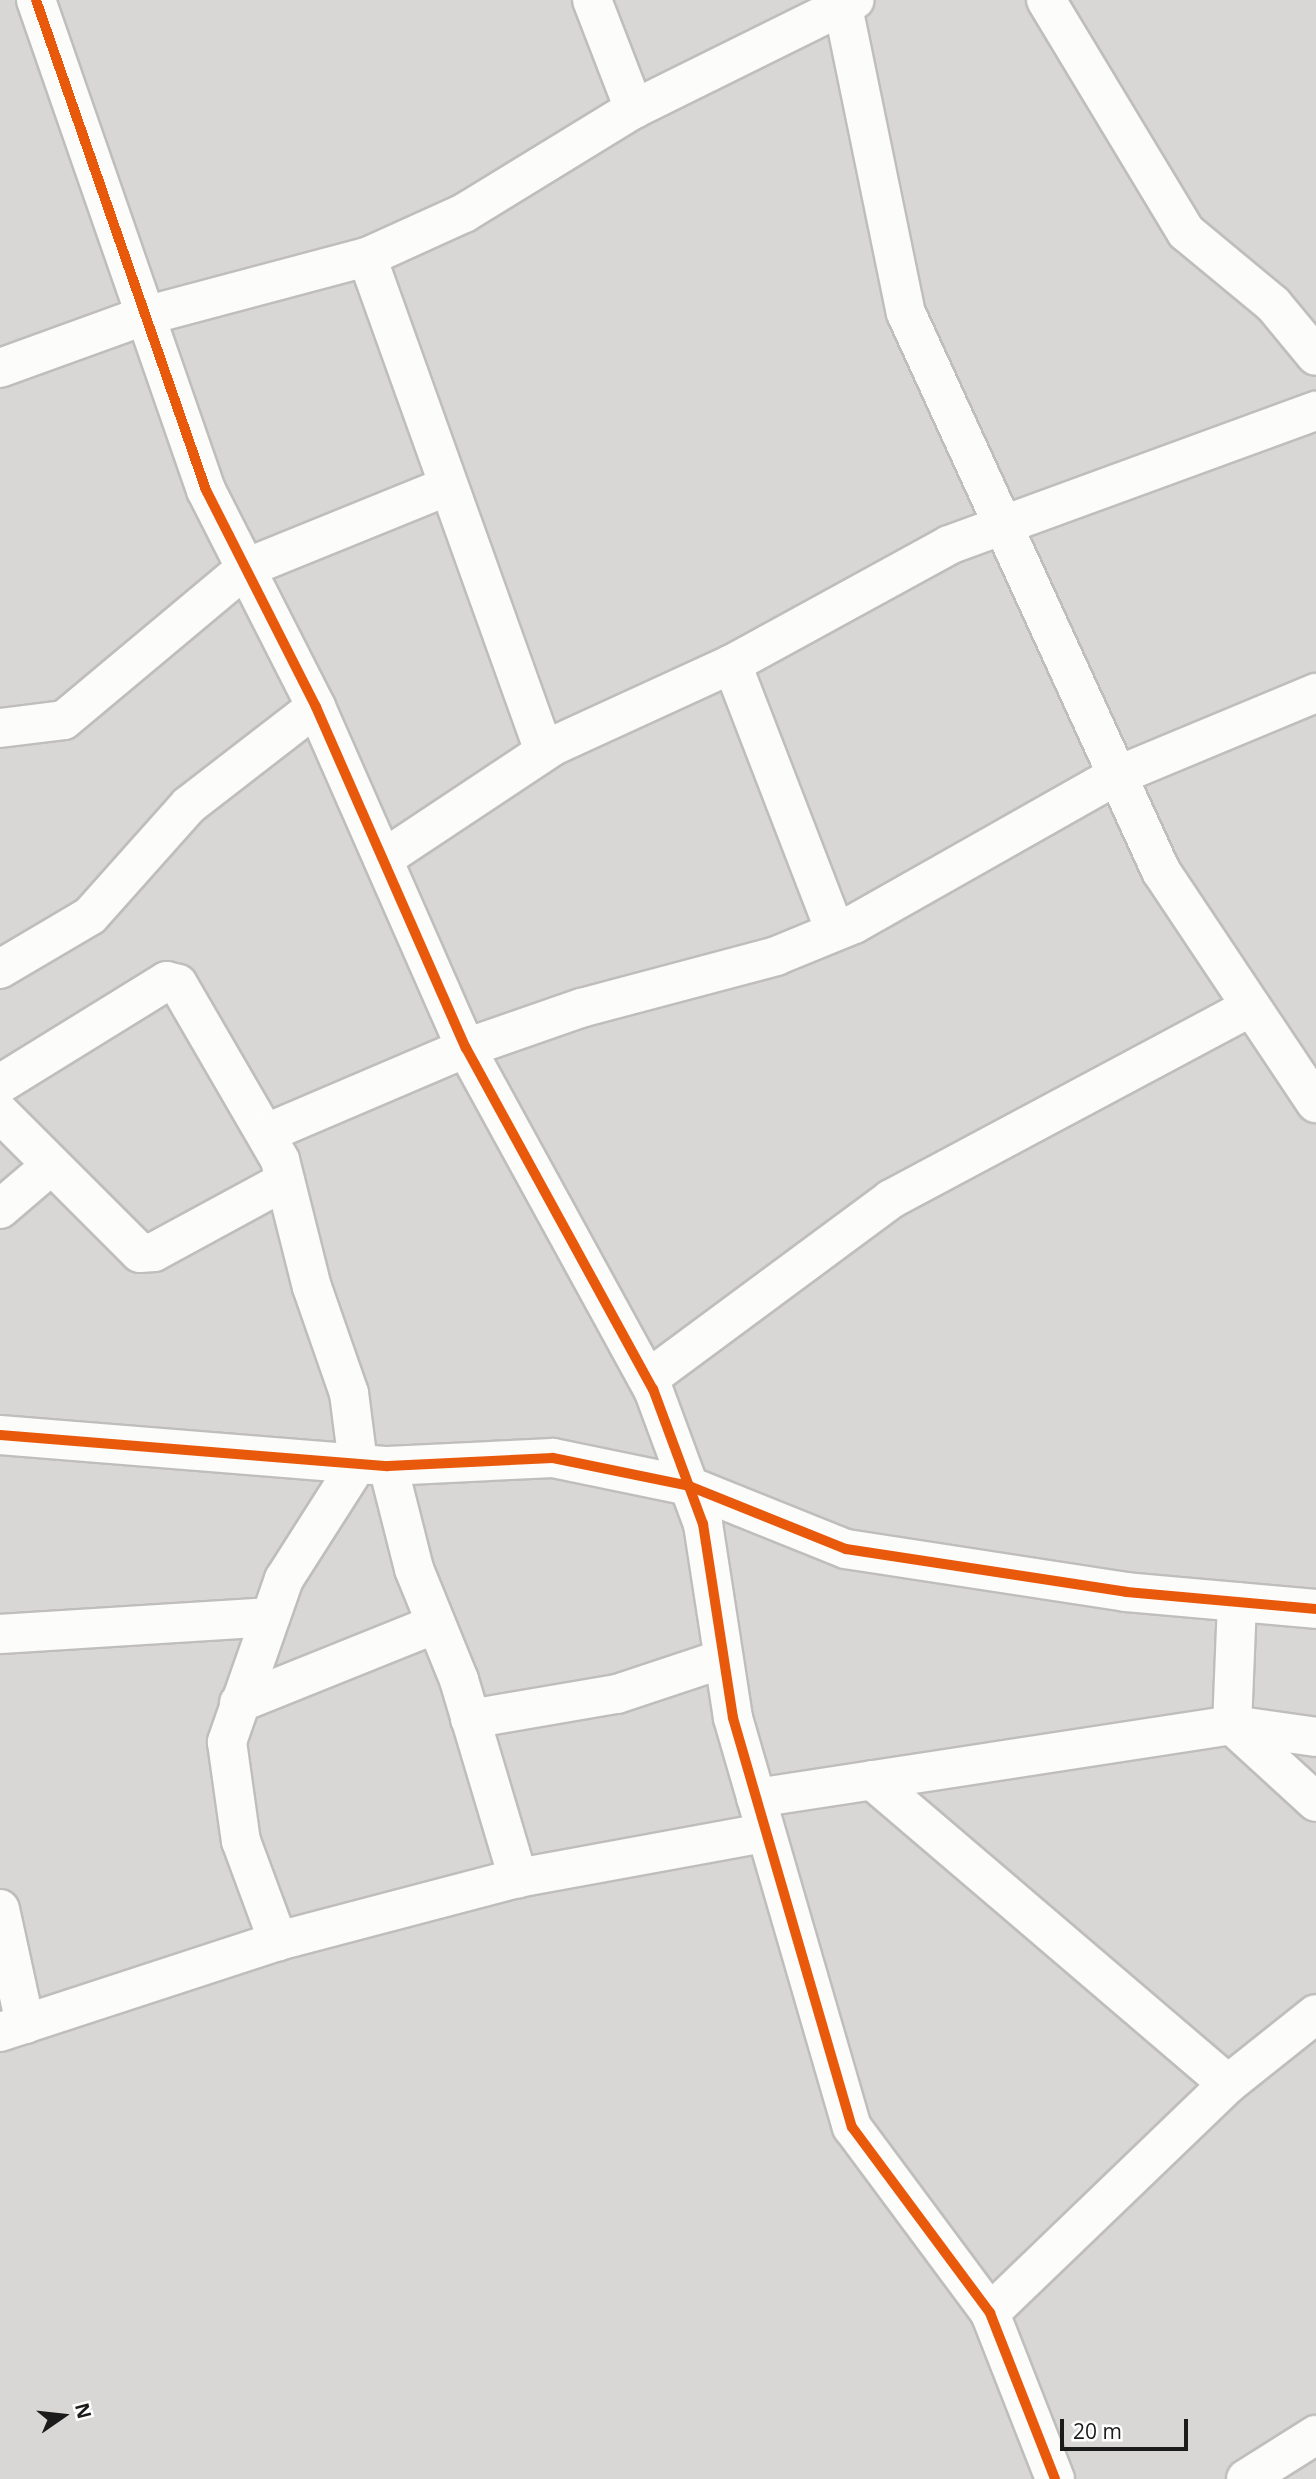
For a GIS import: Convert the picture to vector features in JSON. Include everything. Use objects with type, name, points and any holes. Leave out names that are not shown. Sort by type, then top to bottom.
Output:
[{"type":"street","points":[[36,0],[141,317],[206,490],[316,707],[466,1048],[648,1379],[690,1486],[703,1524],[722,1659],[760,1816],[852,2127],[990,2313],[1055,2479]]},
{"type":"street","points":[[592,0],[634,109]]},
{"type":"street","points":[[1046,0],[1186,232],[1273,304],[1316,356]]},
{"type":"street","points":[[0,368],[141,317],[367,257],[464,214],[634,109],[849,4],[906,313],[1003,523],[1114,777],[1161,871],[1315,1100]]},
{"type":"street","points":[[367,257],[544,751]]},
{"type":"street","points":[[383,859],[544,751],[732,664],[949,545],[1003,523],[1316,411]]},
{"type":"street","points":[[0,728],[64,720],[246,568],[448,486]]},
{"type":"street","points":[[732,664],[835,932]]},
{"type":"street","points":[[270,1132],[466,1048],[580,1008],[776,956],[835,932],[1114,777],[1316,693]]},
{"type":"street","points":[[0,969],[90,916],[190,805],[316,707]]},
{"type":"street","points":[[0,1084],[167,981],[178,985],[270,1132],[349,1393],[373,1464],[470,1719],[518,1878]]},
{"type":"street","points":[[648,1379],[891,1199],[1251,1007]]},
{"type":"street","points":[[0,1113],[48,1168],[140,1253],[154,1252],[285,1181]]},
{"type":"street","points":[[0,1209],[48,1168]]},
{"type":"street","points":[[0,1435],[373,1464],[553,1458],[690,1486],[846,1549],[1237,1602],[1316,1609]]},
{"type":"street","points":[[278,1941],[241,1841],[227,1742],[268,1617],[373,1464]]},
{"type":"street","points":[[1237,1602],[1232,1725],[1316,1802]]},
{"type":"street","points":[[0,1634],[268,1617]]},
{"type":"street","points":[[239,1703],[436,1624]]},
{"type":"street","points":[[470,1719],[617,1694],[722,1659]]},
{"type":"street","points":[[0,1909],[13,2028],[278,1941],[760,1816],[872,1780],[1232,1725],[1316,1737]]},
{"type":"street","points":[[872,1780],[1227,2084]]},
{"type":"street","points":[[990,2313],[1227,2084],[1316,2014]]},
{"type":"street","points":[[1246,2479],[1316,2435]]},
{"type":"shaded area","points":[[0,0],[1316,0],[1316,2479],[0,2479]]},
{"type":"cycle path","points":[[36,0],[206,490],[316,707],[466,1048],[653,1389],[703,1524],[733,1718],[852,2127],[990,2313],[1055,2479]]},
{"type":"cycle path","points":[[0,1435],[388,1466],[553,1458],[689,1486],[846,1549],[1126,1592],[1316,1609]]}]
